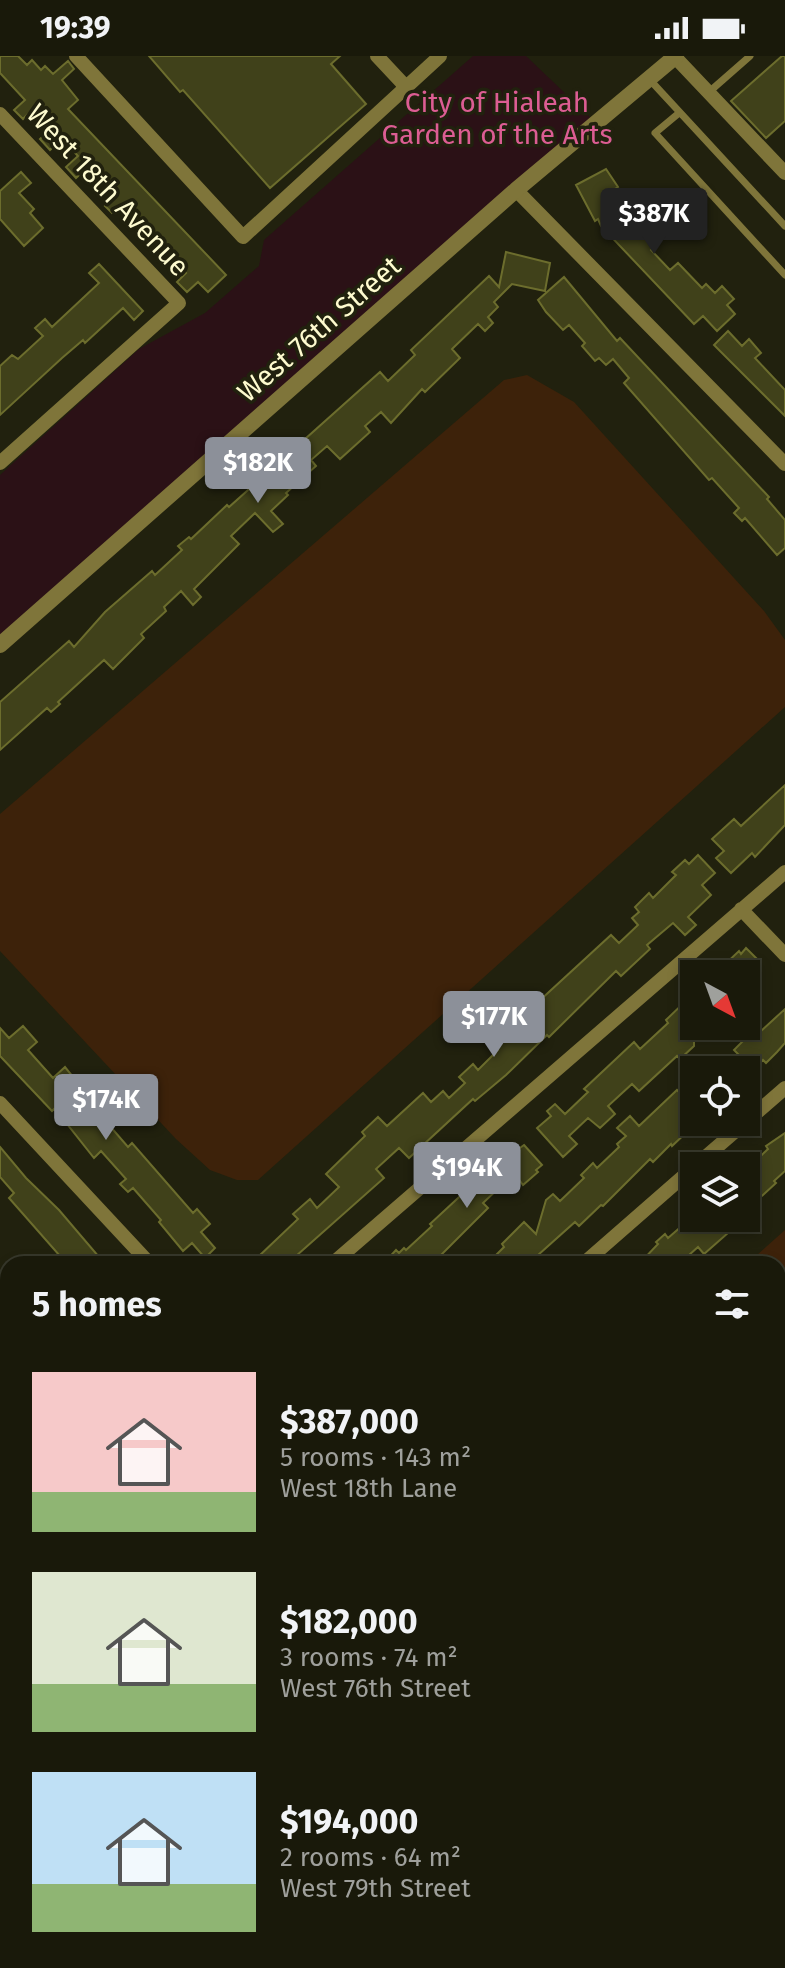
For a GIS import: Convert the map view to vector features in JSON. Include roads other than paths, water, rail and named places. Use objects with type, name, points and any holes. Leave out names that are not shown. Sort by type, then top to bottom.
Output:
[{"type":"street","points":[[76,56],[243,237],[440,56]]},
{"type":"street","points":[[377,56],[406,87]]},
{"type":"street","points":[[675,56],[785,173]]},
{"type":"street","name":"West 76th Street","points":[[0,645],[516,190],[675,56]]},
{"type":"street","name":"West 18th Avenue","points":[[0,114],[179,303],[0,463]]},
{"type":"street","points":[[516,190],[785,464]]},
{"type":"street","points":[[341,1256],[785,872]]},
{"type":"street","points":[[741,909],[785,955]]},
{"type":"street","points":[[760,1110],[785,1088]]},
{"type":"street","points":[[0,1103],[143,1256]]},
{"type":"street","points":[[712,1152],[730,1136]]},
{"type":"street","points":[[592,1256],[680,1180]]},
{"type":"lane","points":[[709,93],[750,56]]},
{"type":"lane","points":[[649,79],[785,226]]},
{"type":"lane","points":[[679,113],[655,133],[785,275]]},
{"type":"park label","name":"City of Hialeah Garden of the Arts","points":[[497,118]]}]
